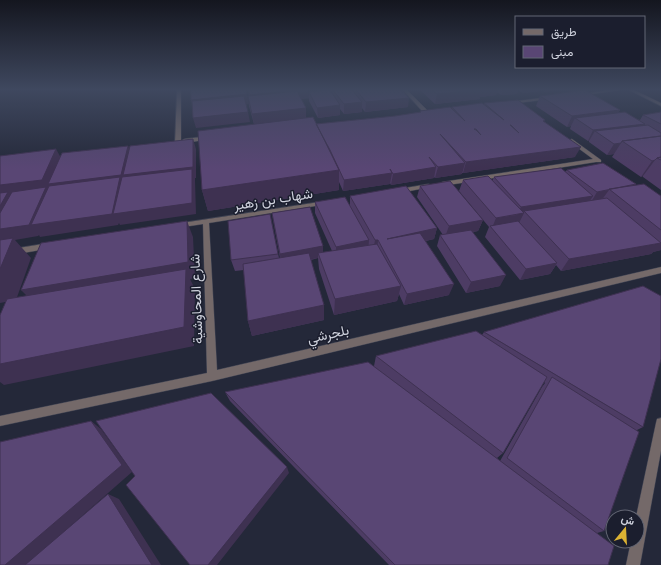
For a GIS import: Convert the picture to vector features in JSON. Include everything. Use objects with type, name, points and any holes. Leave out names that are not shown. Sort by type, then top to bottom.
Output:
[{"type":"street","points":[[178,116],[178,142]]},
{"type":"street","points":[[170,142],[216,137]]},
{"type":"street","points":[[566,138],[604,164]]},
{"type":"street","points":[[394,192],[597,160]]},
{"type":"street","name":"شهاب بن زهير","points":[[168,228],[331,202]]},
{"type":"street","name":"شارع المحاوشية","points":[[206,222],[212,376]]},
{"type":"street","points":[[0,254],[53,246]]},
{"type":"street","name":"بلجرشي","points":[[0,421],[212,376],[661,270]]},
{"type":"street","points":[[633,565],[661,423]]},
{"type":"building","points":[[193,116],[208,116],[193,118]]},
{"type":"building","points":[[391,116],[460,116],[465,121],[461,116],[499,116],[504,120],[500,116],[540,116],[545,120],[543,121],[581,147],[466,162],[440,134],[465,163],[438,167],[429,157],[436,167],[393,174],[390,169],[392,173],[344,180],[316,124]]},
{"type":"building","points":[[589,116],[632,116],[645,124],[593,130],[575,118]]},
{"type":"building","points":[[646,116],[661,116],[661,124]]},
{"type":"building","points":[[313,117],[339,170],[202,190],[198,131]]},
{"type":"building","points":[[648,125],[661,133],[661,136],[622,141],[621,143],[614,144],[595,131]]},
{"type":"building","points":[[661,136],[661,157],[652,161],[622,141]]},
{"type":"building","points":[[193,139],[193,167],[123,175],[130,146]]},
{"type":"building","points":[[128,146],[121,175],[48,184],[62,153]]},
{"type":"building","points":[[56,149],[42,180],[0,185],[0,156]]},
{"type":"building","points":[[603,163],[636,184],[597,192],[567,170]]},
{"type":"building","points":[[561,168],[593,196],[521,207],[494,177]]},
{"type":"building","points":[[192,169],[192,203],[113,214],[122,177]]},
{"type":"building","points":[[488,176],[524,213],[496,218],[463,180]]},
{"type":"building","points":[[120,177],[112,214],[31,225],[49,186]]},
{"type":"building","points":[[450,181],[483,220],[449,226],[420,186]]},
{"type":"building","points":[[644,184],[661,196],[661,230],[609,189]]},
{"type":"building","points":[[406,186],[437,228],[387,239],[420,233],[454,284],[407,294],[378,240],[375,240],[350,196]]},
{"type":"building","points":[[46,187],[29,225],[0,229],[0,213],[12,192]]},
{"type":"building","points":[[8,192],[0,206],[0,193]]},
{"type":"building","points":[[345,197],[369,240],[336,247],[315,202]]},
{"type":"building","points":[[607,198],[661,243],[569,259],[524,211]]},
{"type":"building","points":[[310,207],[323,246],[280,254],[272,213]]},
{"type":"building","points":[[270,214],[278,254],[231,260],[228,221]]},
{"type":"building","points":[[187,221],[188,262],[21,290],[41,243]]},
{"type":"building","points":[[518,221],[557,263],[526,269],[490,226]]},
{"type":"building","points":[[471,230],[506,275],[471,282],[440,235]]},
{"type":"building","points":[[13,238],[0,269],[0,240]]},
{"type":"building","points":[[377,244],[401,286],[335,299],[318,253]]},
{"type":"building","points":[[309,253],[324,305],[248,321],[243,264]]},
{"type":"building","points":[[186,269],[184,327],[0,364],[0,315],[7,299]]},
{"type":"building","points":[[643,286],[661,296],[661,359],[643,427],[484,332]]},
{"type":"building","points":[[476,331],[547,377],[503,453],[376,356]]},
{"type":"building","points":[[368,362],[605,539],[605,549],[613,549],[608,565],[395,565],[225,392]]},
{"type":"building","points":[[552,377],[639,432],[612,509],[605,509],[604,531],[507,458]]},
{"type":"building","points":[[211,393],[287,467],[208,565],[190,565],[126,485],[135,476],[96,421]]},
{"type":"building","points":[[91,421],[122,465],[5,565],[0,565],[0,442]]},
{"type":"building","points":[[108,494],[152,565],[25,565]]}]
